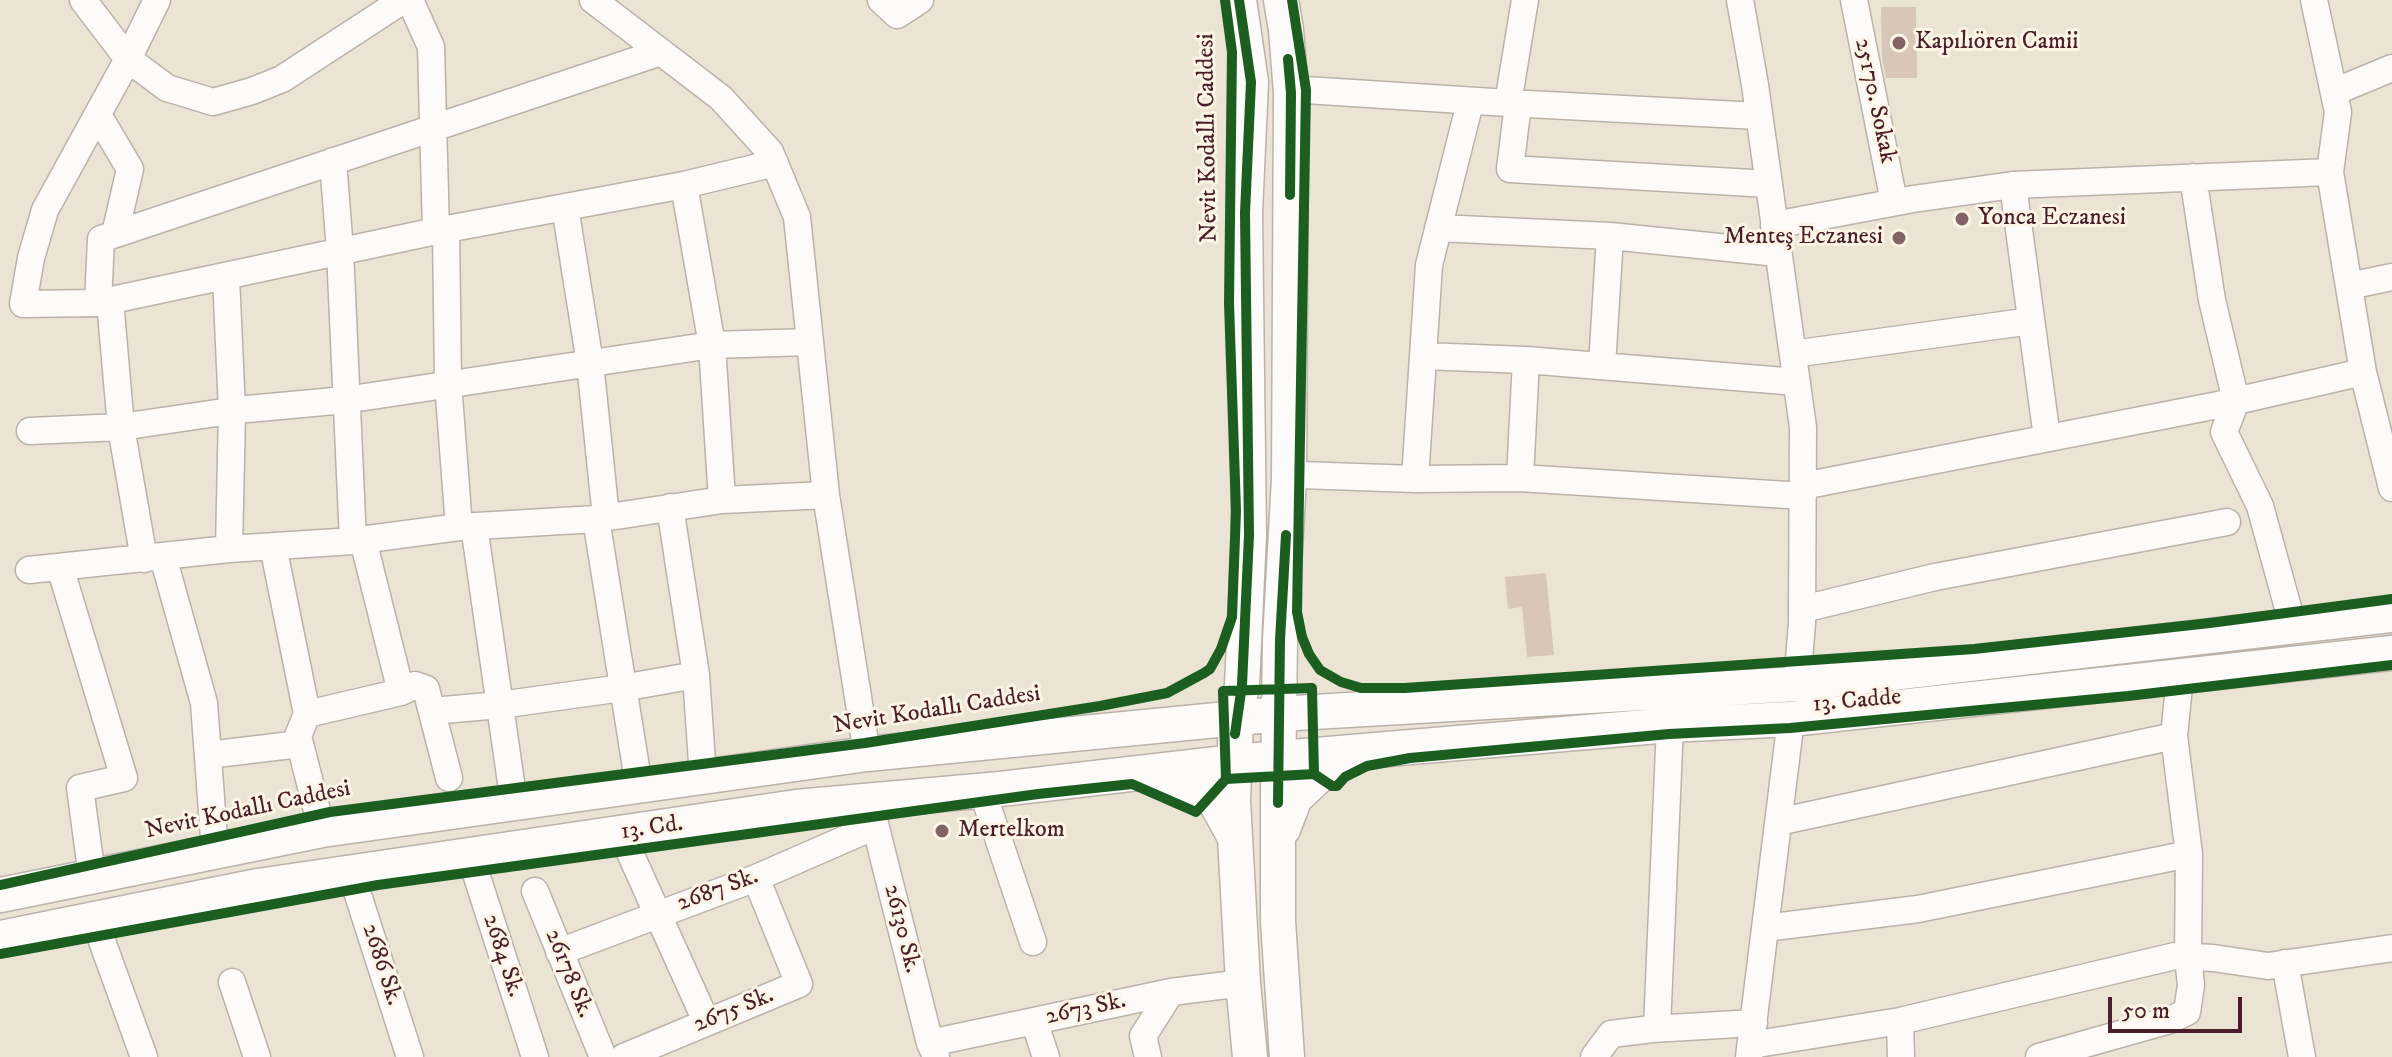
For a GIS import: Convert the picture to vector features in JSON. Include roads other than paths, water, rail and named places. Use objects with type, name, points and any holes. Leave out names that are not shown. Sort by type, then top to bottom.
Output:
[{"type":"main road","name":"Nevit Kodallı Caddesi","points":[[1239,0],[1251,82],[1245,213],[1249,535],[1242,685],[1224,763],[1233,800],[1250,1057]]},
{"type":"main road","points":[[1281,0],[1291,93],[1289,478],[1281,622],[1292,713],[1289,769],[1278,841],[1278,916],[1287,1057]]},
{"type":"main road","name":"13. Cadde","points":[[1292,713],[1797,684],[2392,615]]},
{"type":"main road","points":[[1281,622],[1296,679],[1333,700],[1378,708]]},
{"type":"main road","name":"13. Cadde","points":[[1289,769],[1374,751],[1670,725],[1791,719],[2392,653]]},
{"type":"main road","points":[[1292,713],[1331,726],[1407,722],[1435,704]]},
{"type":"main road","name":"13. Cd.","points":[[0,895],[322,830],[867,754],[1292,713]]},
{"type":"main road","points":[[1069,781],[1094,759],[1175,748],[1224,763]]},
{"type":"main road","points":[[1278,841],[1295,798],[1328,767],[1374,751]]},
{"type":"main road","name":"13. Cd.","points":[[0,938],[258,886],[796,807],[872,814],[982,790],[1224,763],[1289,769]]},
{"type":"main road","points":[[1278,916],[1264,885],[1263,823],[1289,769]]},
{"type":"main road","points":[[1131,774],[1180,782],[1215,801],[1236,838]]},
{"type":"street","points":[[83,0],[128,59],[167,88],[213,102],[282,79],[403,0]]},
{"type":"street","points":[[157,0],[45,210],[31,258],[23,304],[104,302],[441,230],[684,185],[775,163]]},
{"type":"street","points":[[410,0],[431,47],[448,383],[466,526],[500,705],[514,803]]},
{"type":"street","points":[[593,0],[721,98],[770,152],[797,217],[826,495],[867,754]]},
{"type":"street","points":[[881,0],[897,15],[920,0]]},
{"type":"street","points":[[1525,0],[1513,104],[1510,169],[1769,184]]},
{"type":"street","points":[[1740,0],[1803,427],[1803,609],[1797,684]]},
{"type":"street","name":"25170. Sokak","points":[[1854,0],[1894,202]]},
{"type":"street","points":[[2314,0],[2338,112],[2330,172],[2363,372],[2392,488]]},
{"type":"street","points":[[215,852],[204,703],[154,558],[121,427],[104,302],[101,239],[661,52]]},
{"type":"street","points":[[2334,92],[2392,68]]},
{"type":"street","points":[[1291,93],[1306,90],[1470,103],[1759,116]]},
{"type":"street","points":[[1415,479],[1429,265],[1470,103]]},
{"type":"street","points":[[98,115],[130,169],[115,234]]},
{"type":"street","points":[[333,161],[340,251],[345,400],[358,541],[401,692]]},
{"type":"street","points":[[1774,225],[1894,202],[2013,185],[2330,172]]},
{"type":"street","points":[[2193,177],[2212,300],[2236,401],[2224,432],[2260,506],[2293,626]]},
{"type":"street","points":[[684,185],[712,345],[722,500]]},
{"type":"street","points":[[2013,185],[2047,438]]},
{"type":"street","points":[[565,207],[590,363],[601,518],[622,688],[639,786]]},
{"type":"street","points":[[1438,228],[1610,236],[1778,253]]},
{"type":"street","points":[[1602,366],[1610,236]]},
{"type":"street","points":[[226,276],[232,411],[229,549]]},
{"type":"street","points":[[2349,286],[2392,277]]},
{"type":"street","points":[[1793,354],[2031,321]]},
{"type":"street","points":[[30,431],[121,427],[232,411],[345,400],[712,345],[810,342]]},
{"type":"street","points":[[1423,356],[1526,360],[1797,382]]},
{"type":"street","points":[[1520,478],[1526,360]]},
{"type":"street","points":[[1289,478],[1300,475],[1415,479],[1520,478],[1803,491],[2363,372]]},
{"type":"street","points":[[29,570],[229,549],[358,541],[466,526],[601,518],[722,500],[826,495]]},
{"type":"street","points":[[670,507],[696,675],[703,777]]},
{"type":"street","points":[[1803,609],[1935,577],[2227,522]]},
{"type":"street","points":[[273,546],[307,714],[298,736],[322,830]]},
{"type":"street","points":[[60,567],[124,778],[80,788],[92,876]]},
{"type":"street","points":[[432,711],[500,705],[696,675]]},
{"type":"street","points":[[2039,1057],[2170,1020],[2187,1012],[2191,985],[2188,957],[2189,854],[2174,736],[2180,676]]},
{"type":"street","points":[[307,714],[401,692],[415,685],[426,689],[449,778]]},
{"type":"street","points":[[1751,1041],[1791,719]]},
{"type":"street","points":[[1657,1028],[1670,725]]},
{"type":"street","points":[[1778,822],[2174,736]]},
{"type":"street","points":[[208,755],[300,744]]},
{"type":"street","points":[[982,790],[1033,942]]},
{"type":"street","name":"2687 Sk.","points":[[559,952],[756,878],[872,814]]},
{"type":"street","name":"26130 Sk.","points":[[872,814],[933,1050]]},
{"type":"street","points":[[621,833],[706,1021]]},
{"type":"street","points":[[1765,928],[1918,909],[2189,854]]},
{"type":"street","name":"2684 Sk.","points":[[470,855],[535,1057]]},
{"type":"street","name":"2686 Sk.","points":[[351,873],[410,1057]]},
{"type":"street","name":"2675 Sk.","points":[[624,1057],[799,984],[756,878]]},
{"type":"street","name":"26178 Sk.","points":[[535,891],[603,1057]]},
{"type":"street","points":[[94,919],[144,1057]]},
{"type":"street","points":[[1594,1057],[1611,1034],[1657,1028],[1810,1046],[1900,1021],[2175,956],[2268,966],[2392,948]]},
{"type":"street","points":[[2285,963],[2302,1057]]},
{"type":"street","points":[[232,982],[257,1057]]},
{"type":"street","name":"2673 Sk.","points":[[933,1050],[1034,1021],[1171,992],[1243,983]]},
{"type":"street","points":[[1148,1057],[1143,1036],[1171,992]]},
{"type":"street","points":[[1034,1021],[1046,1057]]},
{"type":"street","points":[[1900,1021],[1901,1057]]},
{"type":"place","name":"Kapılıören Camii","points":[[1899,43]]},
{"type":"place","name":"Yonca Eczanesi","points":[[1962,219]]},
{"type":"place","name":"Menteş Eczanesi","points":[[1899,238]]},
{"type":"place","name":"Mertelkom","points":[[942,831]]}]
